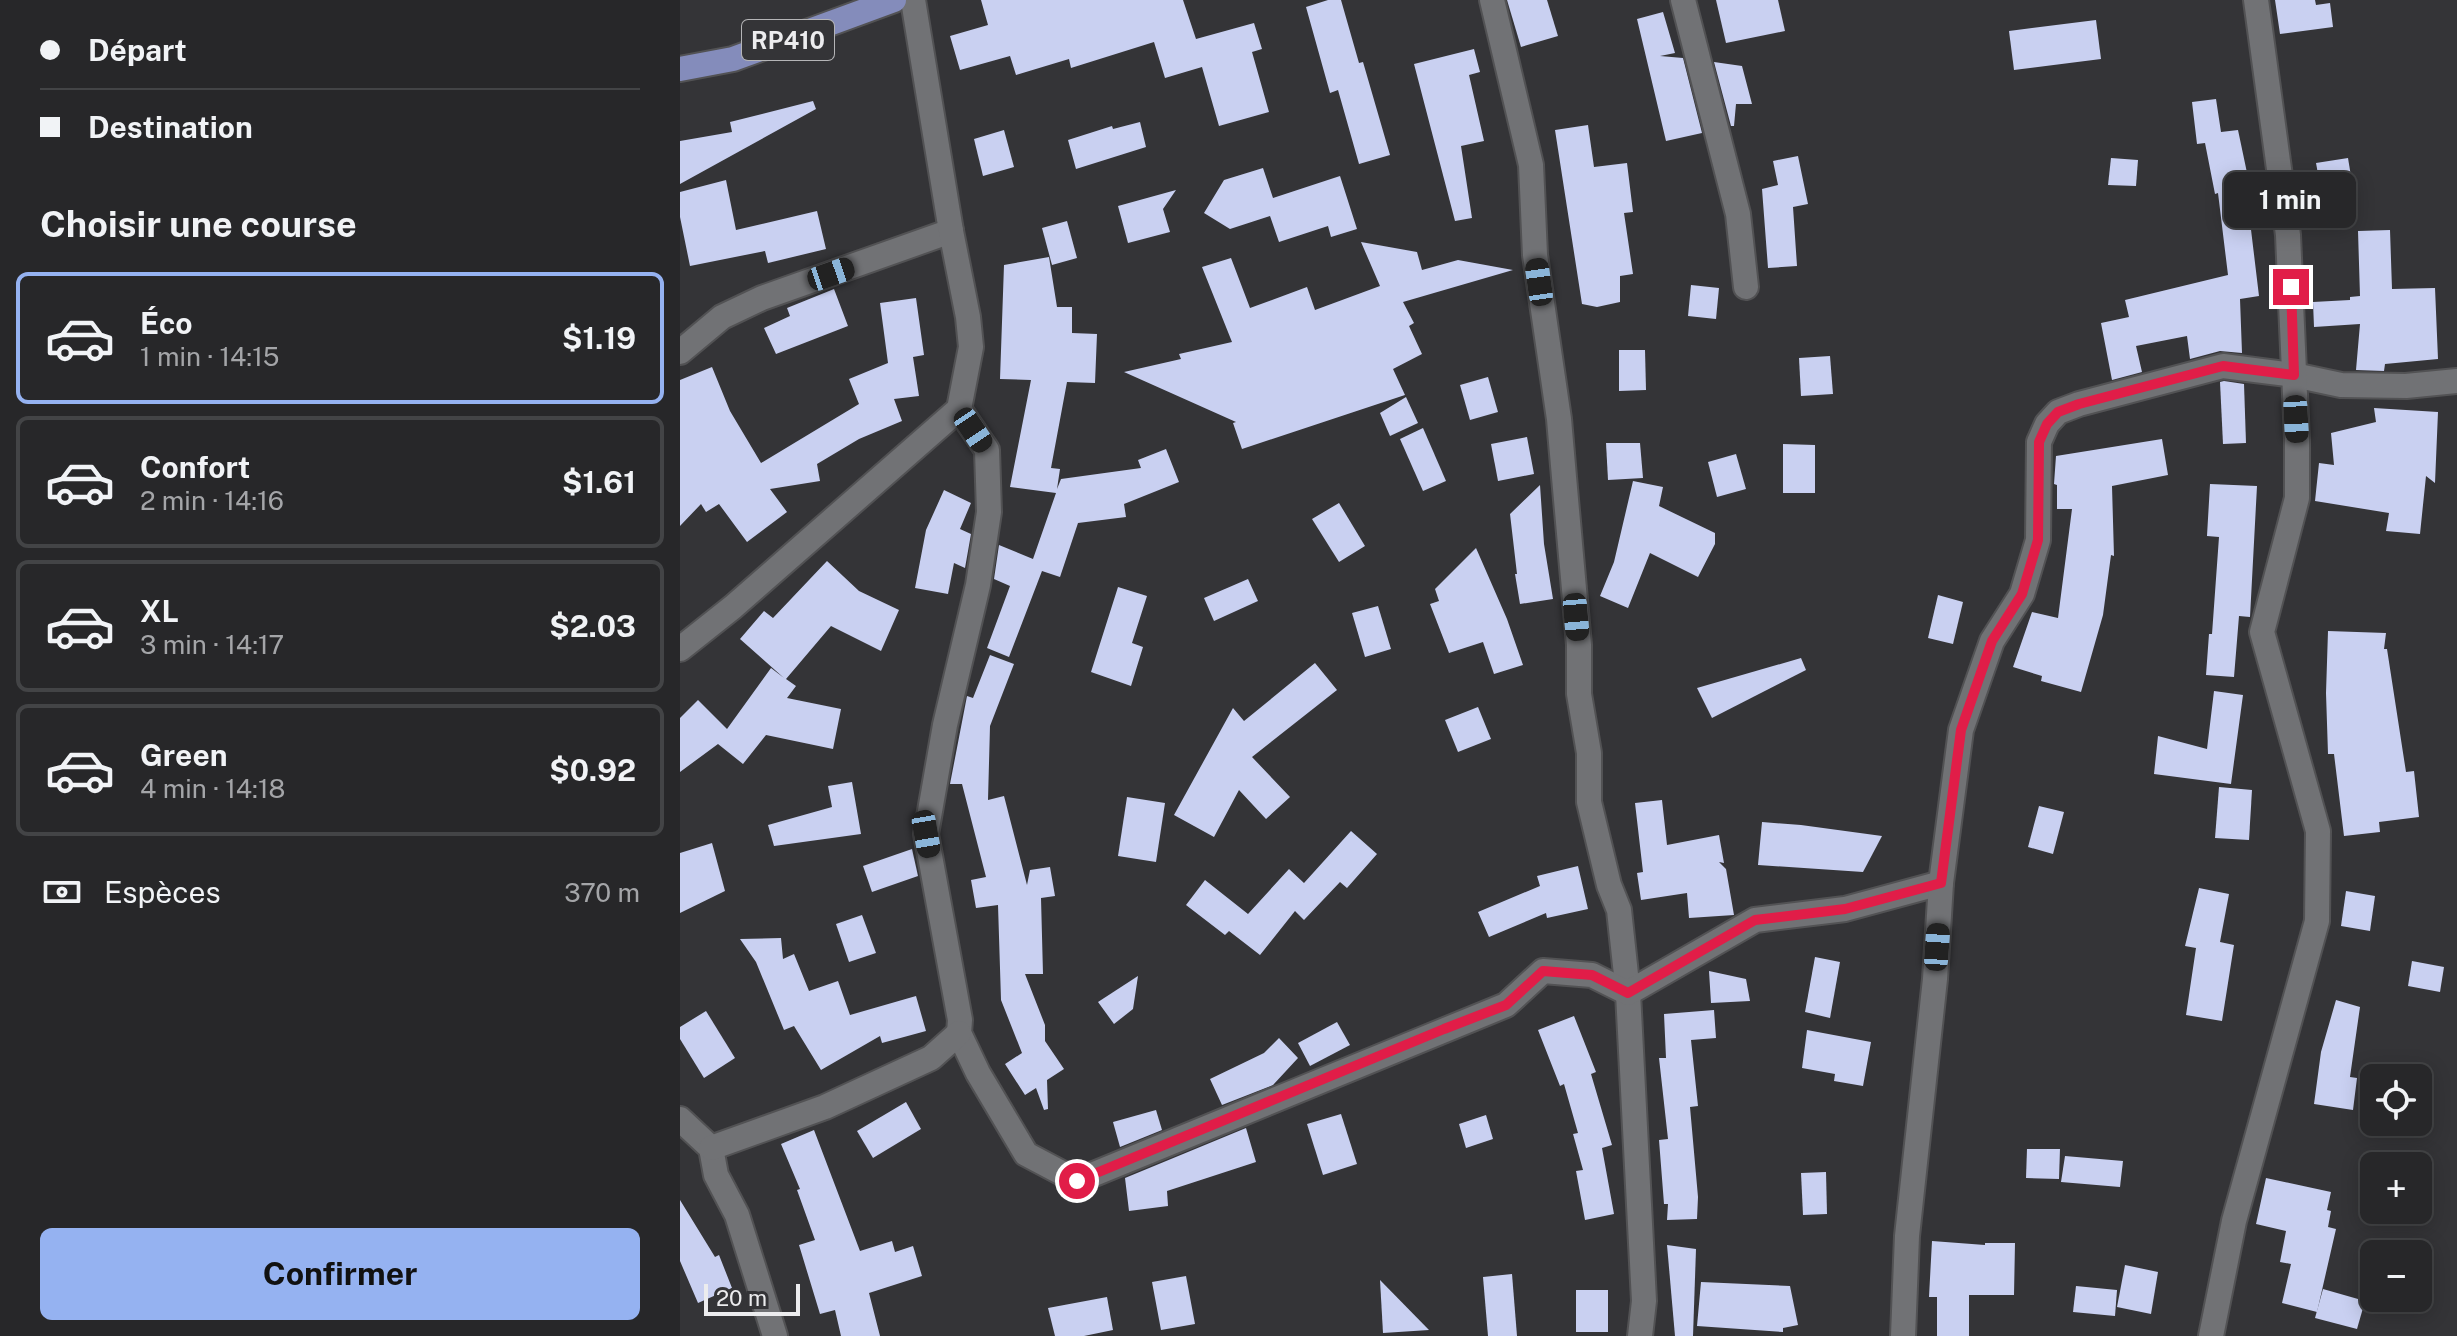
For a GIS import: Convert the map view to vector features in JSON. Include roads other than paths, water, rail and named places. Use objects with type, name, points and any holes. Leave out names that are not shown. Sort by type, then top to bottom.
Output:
[{"type":"main road","name":"RP410","points":[[680,69],[733,59],[894,0]]},
{"type":"street","points":[[680,649],[733,607],[959,409],[971,347],[968,317],[913,0]]},
{"type":"street","points":[[1492,0],[1531,165],[1535,255],[1559,419],[1579,645],[1579,694],[1589,753],[1589,802],[1609,885],[1619,910],[1628,993],[1644,1301],[1640,1336]]},
{"type":"street","points":[[1683,0],[1738,214],[1746,287]]},
{"type":"street","points":[[2211,1336],[2234,1221],[2317,921],[2318,831],[2262,632],[2297,498],[2288,235],[2256,0]]},
{"type":"street","points":[[680,352],[722,317],[762,298],[951,231]]},
{"type":"street","points":[[1903,1336],[1907,1236],[1935,979],[1941,883],[1961,730],[1992,641],[2022,594],[2038,540],[2039,442],[2047,424],[2058,412],[2079,404],[2223,366],[2294,375],[2341,385],[2406,386],[2457,381]]},
{"type":"street","points":[[959,409],[987,450],[989,512],[978,585],[945,725],[926,834],[960,1020],[959,1033],[978,1073],[1026,1154],[1077,1181],[1506,1005],[1543,971],[1592,975],[1628,993]]},
{"type":"street","points":[[1628,993],[1755,920],[1845,909],[1941,883]]},
{"type":"street","points":[[711,1148],[825,1107],[931,1058],[959,1033]]},
{"type":"street","points":[[680,1119],[711,1148],[716,1175],[737,1215],[775,1336]]}]
